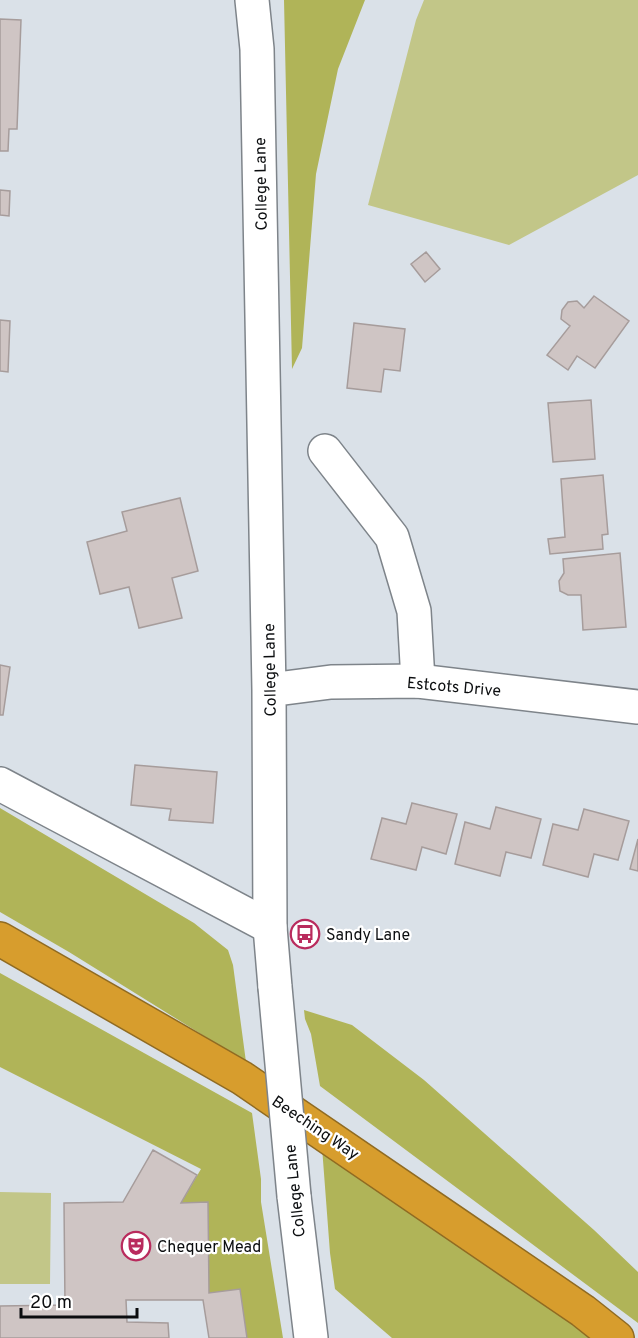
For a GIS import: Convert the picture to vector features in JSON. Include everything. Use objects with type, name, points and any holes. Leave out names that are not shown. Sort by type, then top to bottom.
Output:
[{"type":"highway","name":"Beeching Way","points":[[0,939],[242,1078],[573,1304],[618,1338]]},
{"type":"main road","name":"College Lane","points":[[252,0],[257,49],[269,690],[270,927],[294,1196],[311,1338]]},
{"type":"main road","points":[[325,451],[393,537],[414,611],[418,681]]},
{"type":"main road","name":"Estcots Drive","points":[[269,690],[331,682],[418,681],[638,707]]},
{"type":"main road","points":[[0,784],[270,927]]},
{"type":"green space","points":[[284,0],[365,0],[338,69],[316,174],[302,348],[292,369]]},
{"type":"green space","points":[[424,0],[638,0],[638,175],[509,245],[368,205],[416,20]]},
{"type":"green space","points":[[0,808],[194,923],[228,950],[233,965],[246,1062],[0,912]]},
{"type":"green space","points":[[0,973],[252,1113],[261,1179],[261,1202],[283,1338],[247,1338],[240,1290],[209,1293],[207,1202],[181,1203],[201,1169],[0,1067]]},
{"type":"green space","points":[[304,1010],[352,1025],[424,1080],[594,1230],[638,1272],[638,1323],[320,1086],[311,1034]]},
{"type":"green space","points":[[322,1147],[594,1338],[392,1338],[335,1289]]},
{"type":"green space","points":[[0,1192],[51,1193],[50,1284],[0,1284]]},
{"type":"building","points":[[0,19],[21,20],[17,129],[9,129],[8,151],[0,151]]},
{"type":"building","points":[[0,190],[10,191],[9,216],[0,215]]},
{"type":"building","points":[[426,252],[440,269],[425,282],[411,264]]},
{"type":"building","points":[[594,296],[629,321],[595,368],[577,356],[568,370],[547,355],[570,326],[561,319],[562,310],[568,302],[577,301],[584,308]]},
{"type":"building","points":[[0,320],[10,321],[8,372],[0,371]]},
{"type":"building","points":[[354,323],[405,329],[400,371],[384,369],[381,392],[347,388]]},
{"type":"building","points":[[591,400],[595,459],[553,462],[548,403]]},
{"type":"building","points":[[603,475],[608,534],[602,535],[603,549],[550,554],[548,539],[565,537],[561,479]]},
{"type":"building","points":[[180,498],[198,571],[172,578],[182,618],[139,628],[129,587],[100,594],[87,542],[127,531],[122,512]]},
{"type":"building","points":[[620,553],[626,627],[583,630],[581,595],[568,595],[560,591],[559,581],[564,573],[563,559]]},
{"type":"building","points":[[0,665],[10,667],[3,715],[0,715]]},
{"type":"building","points":[[135,765],[217,772],[213,823],[169,820],[171,809],[131,805]]},
{"type":"building","points":[[412,803],[457,814],[446,854],[422,847],[416,870],[371,859],[382,818],[406,824]]},
{"type":"building","points":[[496,807],[541,819],[531,858],[506,852],[500,876],[455,864],[465,822],[490,829]]},
{"type":"building","points":[[584,809],[629,821],[618,860],[594,854],[588,877],[543,865],[553,824],[578,830]]},
{"type":"building","points":[[638,839],[638,871],[630,869]]},
{"type":"building","name":"Chequer Mead","points":[[153,1150],[197,1175],[181,1203],[208,1202],[209,1293],[240,1289],[247,1338],[209,1338],[203,1300],[126,1300],[127,1322],[168,1323],[169,1338],[0,1338],[0,1306],[65,1305],[64,1203],[123,1202]]},
{"type":"place","name":"Sandy Lane","points":[[305,934]]},
{"type":"place","name":"Chequer Mead","points":[[136,1246]]}]
